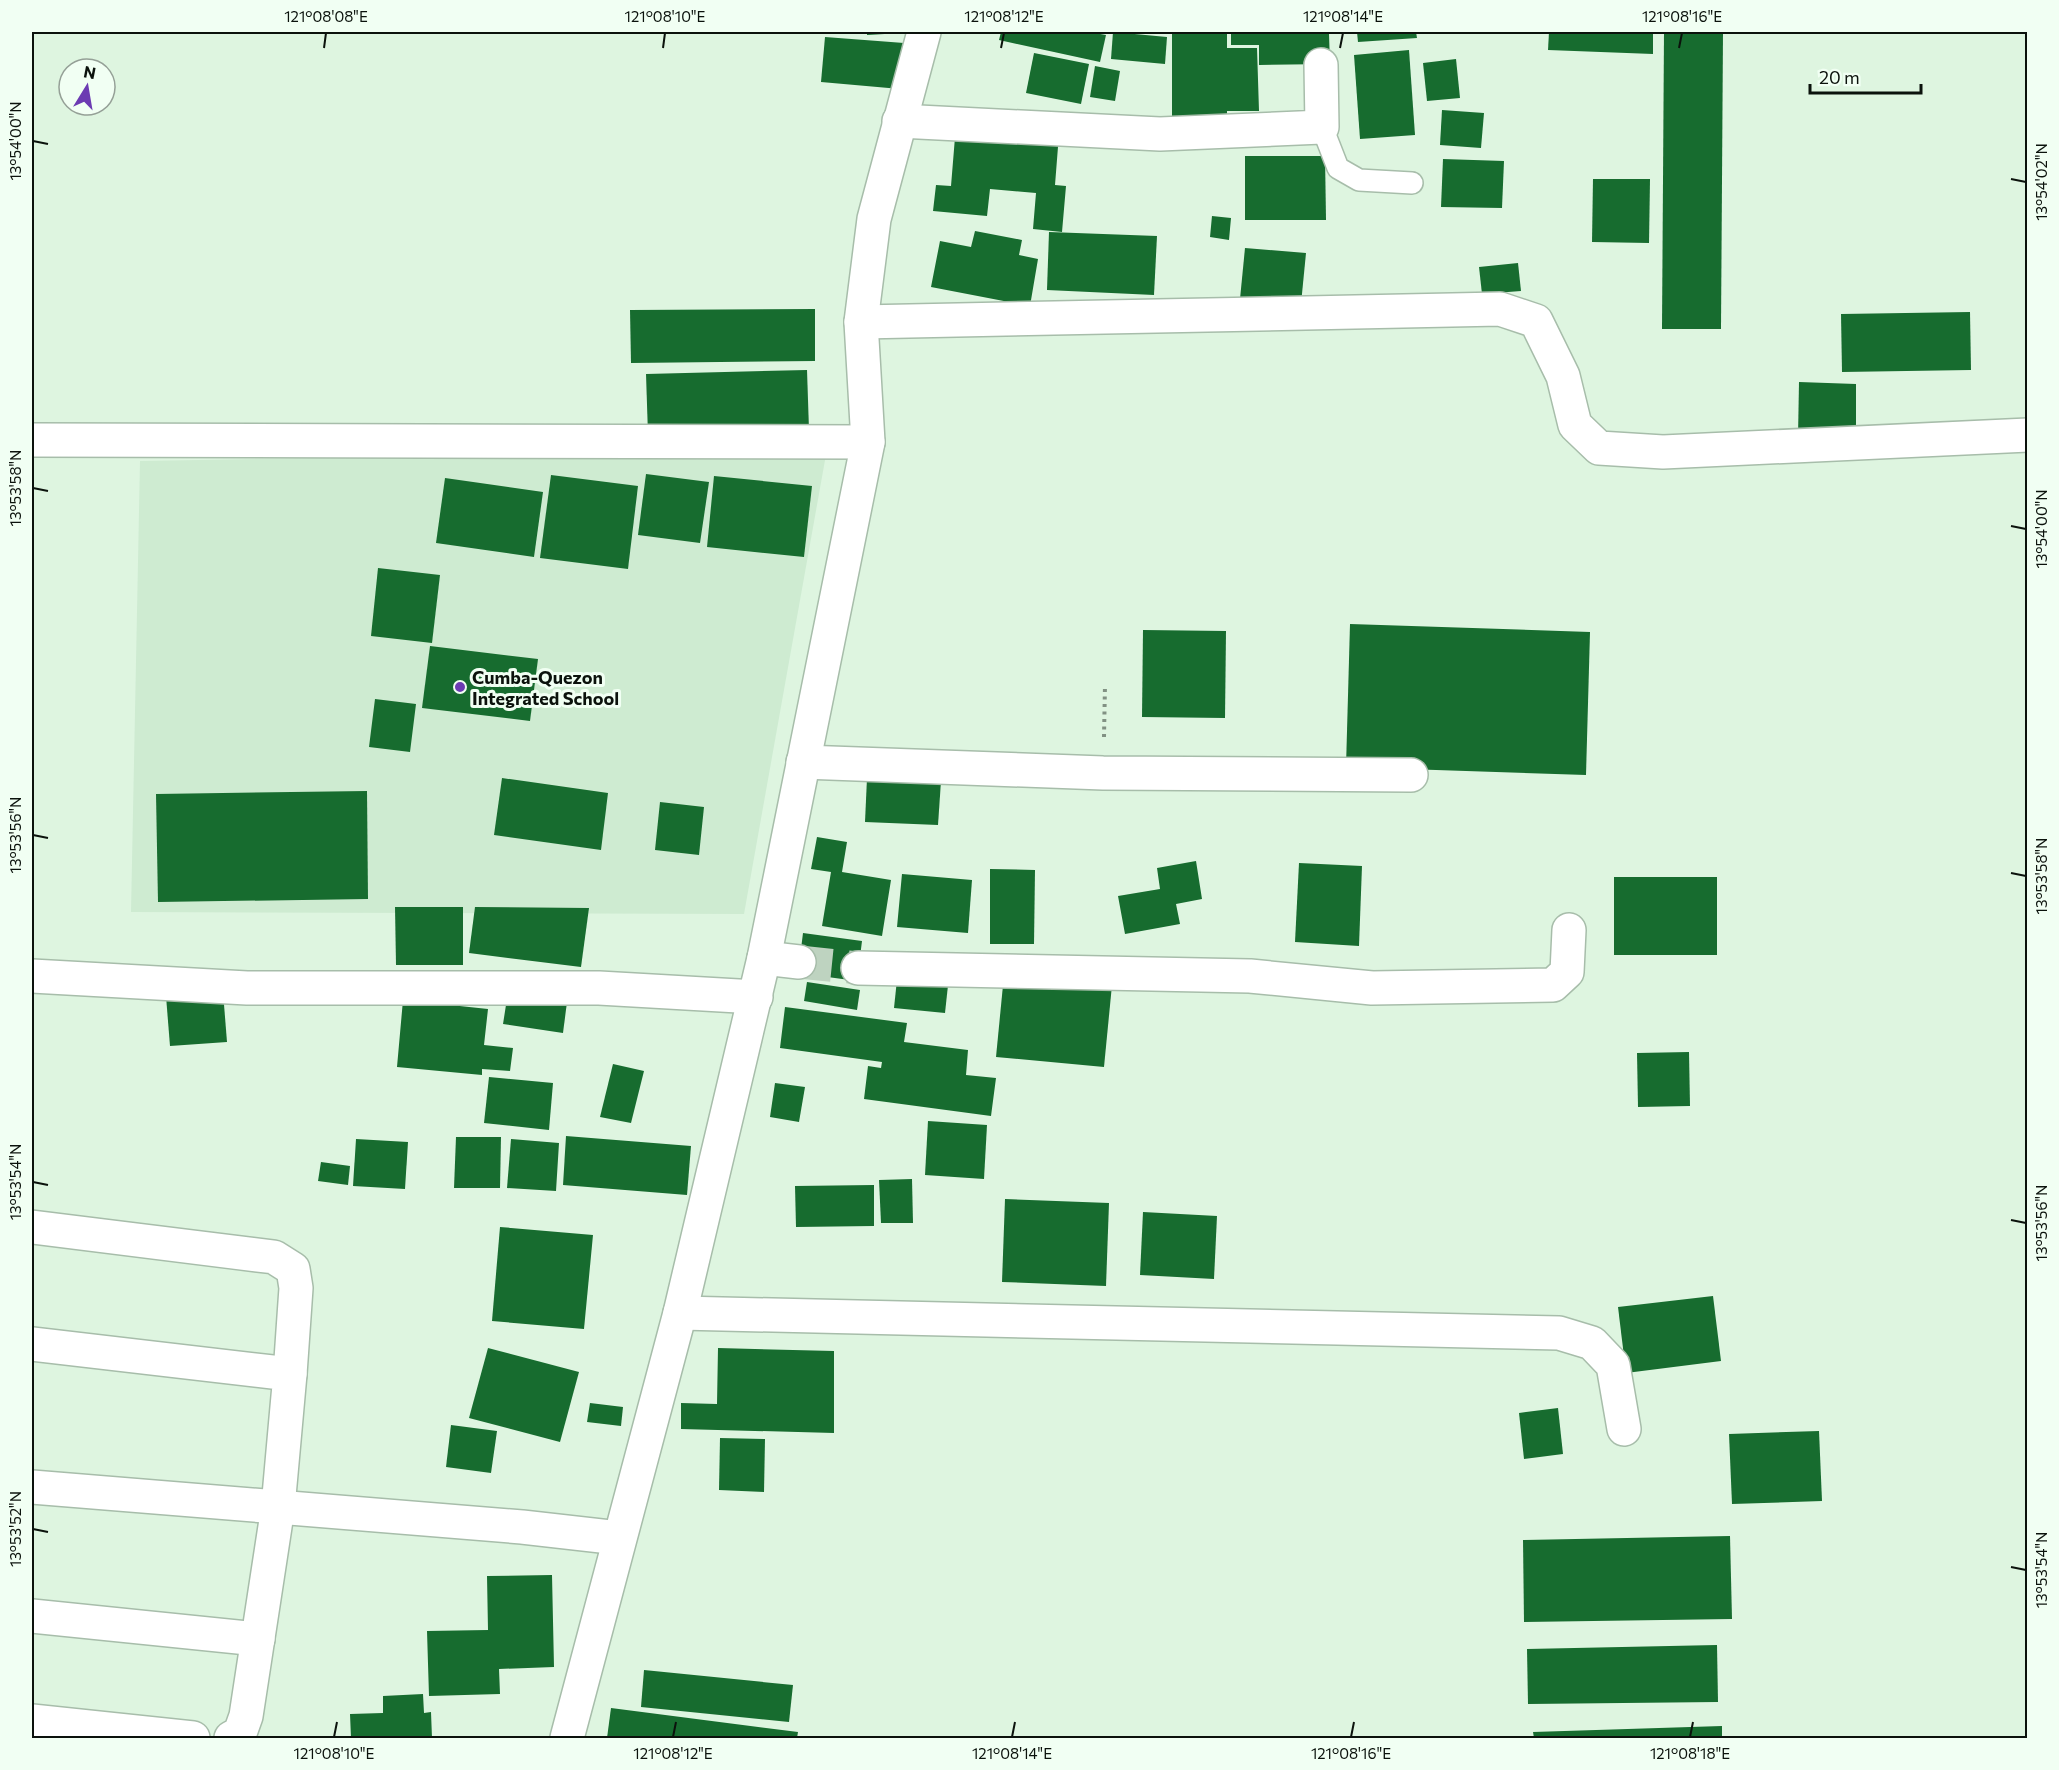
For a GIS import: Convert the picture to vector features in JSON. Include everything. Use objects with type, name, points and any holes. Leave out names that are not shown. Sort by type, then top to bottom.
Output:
[{"type":"street","points":[[567,1738],[680,1313],[756,997],[868,442],[861,322],[874,219],[924,32]]},
{"type":"street","points":[[899,121],[1160,134],[1322,127],[1321,65]]},
{"type":"street","points":[[861,322],[1500,309],[1536,321],[1563,376],[1575,425],[1599,448],[1663,452],[2028,435]]},
{"type":"street","points":[[32,440],[868,442]]},
{"type":"street","points":[[803,762],[1103,774],[1411,775]]},
{"type":"street","points":[[858,968],[1250,976],[1372,988],[1553,985],[1568,972],[1569,930]]},
{"type":"street","points":[[764,958],[799,962]]},
{"type":"street","points":[[32,976],[247,988],[599,988],[756,997]]},
{"type":"street","points":[[32,1227],[274,1257],[293,1269],[296,1287],[278,1507],[246,1716],[240,1732],[231,1738]]},
{"type":"street","points":[[680,1313],[1559,1333],[1592,1343],[1613,1365],[1624,1429]]},
{"type":"street","points":[[32,1344],[290,1374]]},
{"type":"street","points":[[32,1487],[619,1538]]},
{"type":"street","points":[[32,1616],[258,1639]]},
{"type":"street","points":[[32,1721],[193,1738]]},
{"type":"lane","points":[[1322,127],[1338,168],[1359,180],[1412,183]]},
{"type":"path","points":[[1103,774],[1105,685]]},
{"type":"shaded area","name":"Cumba-Quezon Integrated School","points":[[827,449],[744,914],[131,912],[140,461]]},
{"type":"building","points":[[867,32],[902,32],[902,33],[867,35]]},
{"type":"building","points":[[1001,32],[1089,32],[1106,35],[1100,62],[999,40]]},
{"type":"building","points":[[1113,32],[1167,37],[1165,64],[1111,59]]},
{"type":"building","points":[[1172,32],[1227,32],[1227,48],[1257,48],[1259,111],[1227,111],[1227,122],[1172,122]]},
{"type":"building","points":[[1231,32],[1329,34],[1330,64],[1259,65],[1259,45],[1231,45]]},
{"type":"building","points":[[1357,32],[1416,32],[1417,38],[1358,42]]},
{"type":"building","points":[[1549,32],[1653,32],[1653,54],[1548,50]]},
{"type":"building","points":[[1664,32],[1723,32],[1721,329],[1662,329]]},
{"type":"building","points":[[825,37],[904,43],[900,89],[821,82]]},
{"type":"building","points":[[1409,50],[1415,135],[1360,139],[1354,55]]},
{"type":"building","points":[[1034,53],[1089,64],[1081,104],[1026,93]]},
{"type":"building","points":[[1456,59],[1460,98],[1427,101],[1423,63]]},
{"type":"building","points":[[1095,66],[1120,71],[1115,101],[1090,97]]},
{"type":"building","points":[[1442,110],[1484,113],[1481,148],[1440,145]]},
{"type":"building","points":[[956,125],[1059,134],[1055,185],[1066,186],[1062,232],[1033,229],[1036,193],[990,189],[987,216],[933,211],[936,185],[951,186]]},
{"type":"building","points":[[1245,156],[1325,156],[1326,220],[1245,220]]},
{"type":"building","points":[[1443,159],[1504,161],[1502,208],[1441,207]]},
{"type":"building","points":[[1593,179],[1650,179],[1649,243],[1592,242]]},
{"type":"building","points":[[1212,216],[1231,218],[1229,240],[1210,237]]},
{"type":"building","points":[[975,231],[1022,240],[1019,255],[1038,259],[1030,306],[931,287],[940,241],[971,247]]},
{"type":"building","points":[[1049,232],[1157,236],[1154,295],[1047,290]]},
{"type":"building","points":[[1245,248],[1306,253],[1301,304],[1240,299]]},
{"type":"building","points":[[1518,263],[1521,291],[1482,294],[1479,267]]},
{"type":"building","points":[[815,309],[815,361],[631,363],[630,310]]},
{"type":"building","points":[[1970,312],[1971,370],[1842,372],[1841,314]]},
{"type":"building","points":[[807,370],[809,430],[648,435],[646,374]]},
{"type":"building","points":[[1799,382],[1856,384],[1856,438],[1798,437]]},
{"type":"building","points":[[646,474],[709,482],[700,543],[638,535]]},
{"type":"building","points":[[551,475],[638,486],[628,569],[540,558]]},
{"type":"building","points":[[714,476],[812,486],[804,557],[707,547]]},
{"type":"building","points":[[445,478],[543,492],[534,557],[436,543]]},
{"type":"building","points":[[378,568],[440,575],[432,643],[371,636]]},
{"type":"building","points":[[1350,624],[1590,632],[1586,775],[1346,767]]},
{"type":"building","points":[[1143,630],[1226,631],[1225,718],[1142,717]]},
{"type":"building","points":[[430,646],[538,659],[530,721],[422,708]]},
{"type":"building","points":[[375,699],[416,704],[410,752],[369,747]]},
{"type":"building","points":[[502,778],[608,793],[601,850],[494,835]]},
{"type":"building","points":[[867,778],[941,781],[938,825],[865,822]]},
{"type":"building","points":[[367,791],[368,899],[158,902],[156,794]]},
{"type":"building","points":[[660,802],[704,807],[699,855],[655,850]]},
{"type":"building","points":[[817,837],[847,842],[842,872],[891,880],[882,936],[822,926],[831,872],[811,869]]},
{"type":"building","points":[[1196,861],[1202,899],[1176,904],[1180,924],[1125,934],[1118,896],[1160,889],[1157,868]]},
{"type":"building","points":[[1299,863],[1362,866],[1359,946],[1295,942]]},
{"type":"building","points":[[990,869],[1035,870],[1034,944],[990,944]]},
{"type":"building","points":[[902,874],[972,880],[968,933],[897,927]]},
{"type":"building","points":[[1614,877],[1717,877],[1717,955],[1614,955]]},
{"type":"building","points":[[395,907],[463,907],[463,965],[396,965]]},
{"type":"building","points":[[475,907],[589,908],[581,967],[469,953]]},
{"type":"building","points":[[803,933],[862,941],[857,981],[798,973]]},
{"type":"building","points":[[898,970],[949,976],[945,1013],[894,1008]]},
{"type":"building","points":[[1004,975],[1112,985],[1104,1067],[996,1057]]},
{"type":"building","points":[[807,982],[860,990],[857,1010],[804,1001]]},
{"type":"building","points":[[223,992],[227,1042],[170,1046],[166,996]]},
{"type":"building","points":[[508,992],[567,1002],[563,1033],[503,1024]]},
{"type":"building","points":[[403,1000],[488,1009],[484,1045],[513,1048],[510,1071],[482,1069],[482,1075],[397,1067]]},
{"type":"building","points":[[785,1007],[907,1023],[904,1042],[968,1050],[966,1075],[996,1078],[991,1116],[864,1099],[868,1066],[881,1068],[882,1062],[780,1048]]},
{"type":"building","points":[[1689,1052],[1690,1106],[1638,1107],[1637,1053]]},
{"type":"building","points":[[613,1064],[644,1071],[631,1123],[600,1117]]},
{"type":"building","points":[[489,1077],[553,1083],[549,1130],[484,1123]]},
{"type":"building","points":[[775,1083],[805,1087],[799,1122],[770,1117]]},
{"type":"building","points":[[928,1121],[987,1125],[984,1179],[925,1175]]},
{"type":"building","points":[[566,1136],[691,1146],[687,1195],[563,1185]]},
{"type":"building","points":[[456,1137],[501,1137],[500,1188],[454,1188]]},
{"type":"building","points":[[356,1139],[408,1142],[405,1189],[353,1186]]},
{"type":"building","points":[[511,1139],[559,1143],[556,1191],[507,1188]]},
{"type":"building","points":[[321,1162],[350,1166],[348,1185],[318,1181]]},
{"type":"building","points":[[912,1179],[913,1223],[881,1223],[879,1180]]},
{"type":"building","points":[[874,1185],[874,1226],[796,1227],[795,1186]]},
{"type":"building","points":[[1005,1199],[1109,1203],[1106,1286],[1002,1282]]},
{"type":"building","points":[[1143,1212],[1217,1216],[1214,1279],[1140,1275]]},
{"type":"building","points":[[500,1227],[593,1235],[584,1329],[492,1321]]},
{"type":"building","points":[[1713,1296],[1721,1361],[1626,1373],[1618,1307]]},
{"type":"building","points":[[488,1348],[579,1372],[560,1442],[469,1418]]},
{"type":"building","points":[[718,1348],[834,1351],[834,1433],[681,1429],[681,1403],[717,1404]]},
{"type":"building","points":[[590,1403],[623,1407],[621,1426],[587,1422]]},
{"type":"building","points":[[1558,1408],[1563,1454],[1524,1459],[1519,1413]]},
{"type":"building","points":[[451,1425],[497,1431],[491,1473],[446,1467]]},
{"type":"building","points":[[1819,1431],[1822,1501],[1732,1504],[1729,1434]]},
{"type":"building","points":[[720,1438],[765,1439],[764,1492],[719,1490]]},
{"type":"building","points":[[1730,1536],[1732,1619],[1524,1622],[1523,1540]]},
{"type":"building","points":[[552,1575],[554,1667],[499,1669],[500,1694],[429,1696],[427,1631],[488,1630],[487,1576]]},
{"type":"building","points":[[1717,1645],[1718,1702],[1528,1704],[1527,1649]]},
{"type":"building","points":[[644,1670],[793,1685],[789,1722],[641,1707]]},
{"type":"building","points":[[423,1694],[424,1713],[431,1712],[432,1738],[351,1738],[350,1714],[383,1713],[383,1696]]},
{"type":"building","points":[[611,1708],[798,1732],[797,1738],[607,1738]]},
{"type":"building","points":[[1722,1726],[1722,1738],[1534,1738],[1533,1732]]},
{"type":"tunnel","points":[[799,962],[858,968]]},
{"type":"place","name":"Cumba-Quezon Integrated School","points":[[460,687]]}]
